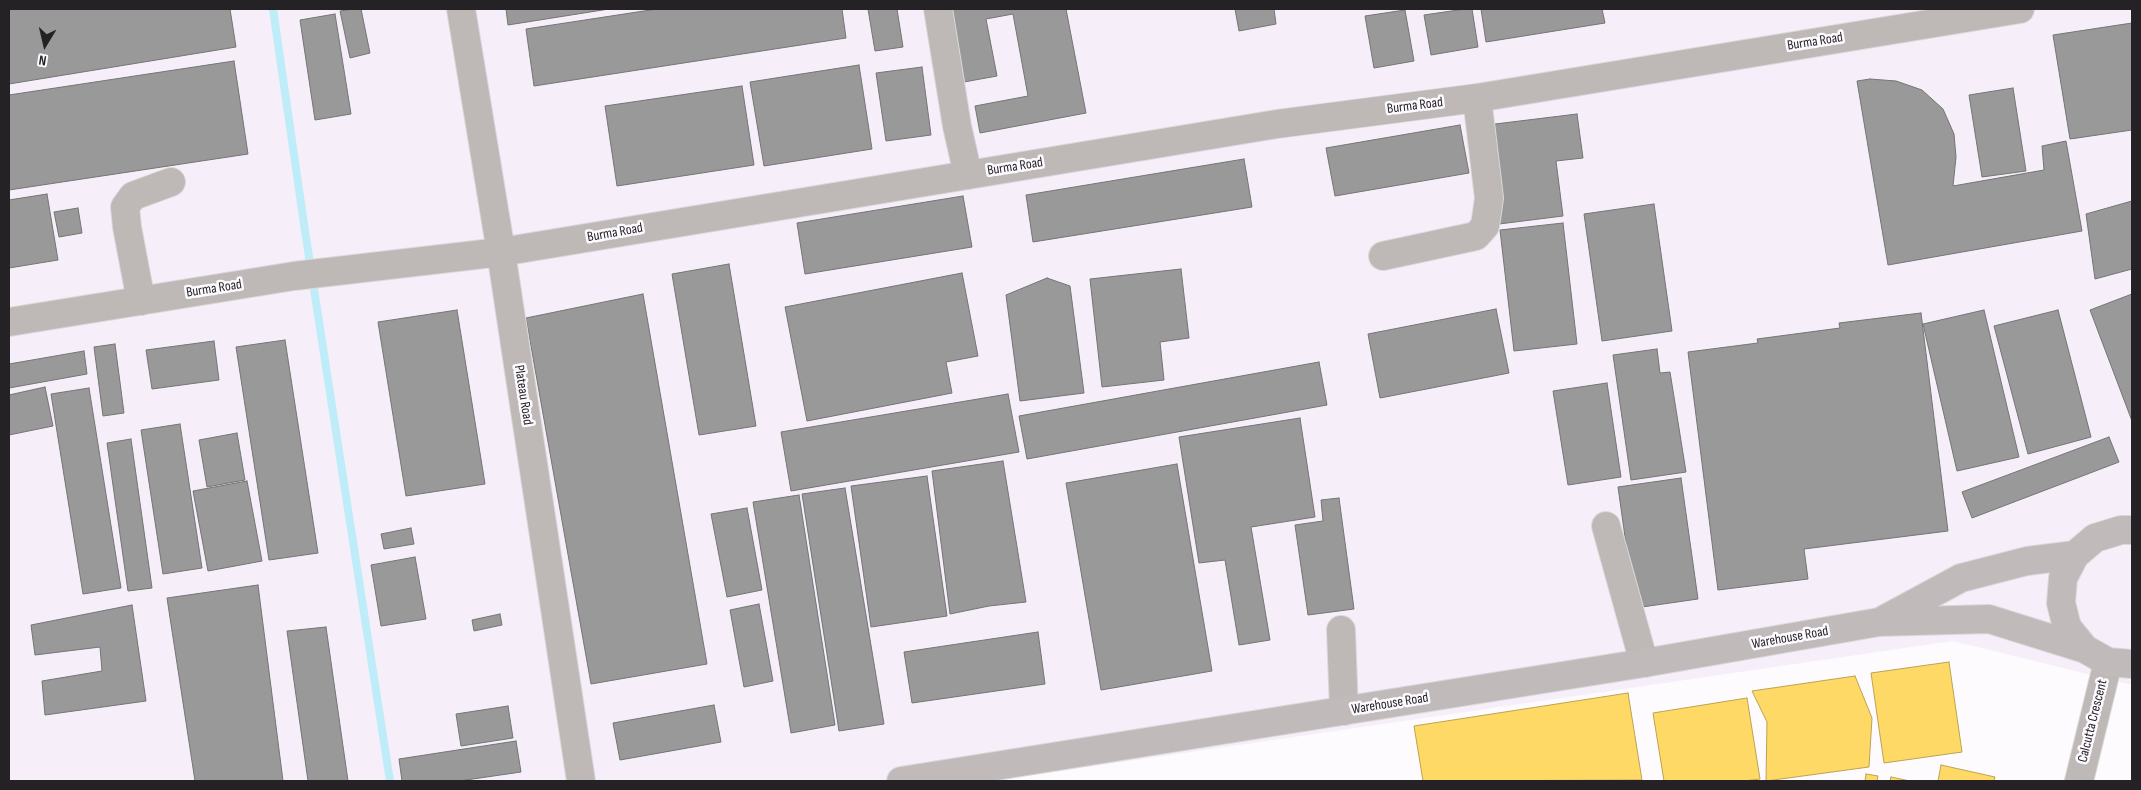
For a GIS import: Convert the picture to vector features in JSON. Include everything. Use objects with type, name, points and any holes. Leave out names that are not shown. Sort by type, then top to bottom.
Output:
[{"type":"main road","points":[[2108,658],[2067,627],[2061,603],[2063,578],[2075,556],[2095,538],[2128,528]]},
{"type":"main road","name":"Warehouse Road","points":[[1879,622],[1961,578],[2027,560],[2075,556]]},
{"type":"main road","name":"Warehouse Road","points":[[901,781],[1644,663],[1879,622],[1989,619],[2108,658]]},
{"type":"street","name":"Plateau Road","points":[[461,9],[501,252],[581,781]]},
{"type":"street","points":[[938,9],[957,126],[968,175]]},
{"type":"street","name":"Burma Road","points":[[9,322],[294,276],[501,252],[1277,124],[1477,98],[2020,9]]},
{"type":"street","points":[[1383,256],[1476,236],[1484,226],[1489,198],[1477,98]]},
{"type":"street","points":[[141,300],[125,207],[134,196],[171,182]]},
{"type":"street","points":[[1606,526],[1644,663]]},
{"type":"street","points":[[1341,630],[1344,711]]},
{"type":"street","name":"Calcutta Crescent","points":[[2079,781],[2108,658]]},
{"type":"shaded area","points":[[9,9],[2132,9],[2132,685],[1953,641],[992,781],[9,781]]},
{"type":"building: Homes","points":[[1949,662],[1962,752],[1884,763],[1871,673]]},
{"type":"building: Homes","points":[[1855,676],[1872,718],[1869,767],[1766,781],[1767,722],[1752,691]]},
{"type":"building: Homes","points":[[1628,693],[1642,780],[1423,781],[1414,726]]},
{"type":"building: Homes","points":[[1747,698],[1760,779],[1744,781],[1664,781],[1653,713]]},
{"type":"building: Homes","points":[[1941,765],[1995,777],[1994,781],[1938,781]]},
{"type":"building: Homes","points":[[1866,774],[1878,776],[1877,781],[1865,781]]},
{"type":"building: Homes","points":[[1891,777],[1910,781],[1890,781]]},
{"type":"building: Industry","points":[[230,9],[236,47],[9,84],[9,10]]},
{"type":"building: Industry","points":[[361,9],[370,53],[350,58],[340,11]]},
{"type":"building: Industry","points":[[506,9],[609,9],[508,25]]},
{"type":"building: Industry","points":[[657,9],[842,9],[846,38],[534,86],[526,29]]},
{"type":"building: Industry","points":[[868,9],[897,9],[903,47],[875,51]]},
{"type":"building: Industry","points":[[949,9],[1066,9],[1086,113],[980,133],[975,106],[1028,96],[1013,14],[986,19],[997,76],[964,82]]},
{"type":"building: Industry","points":[[1235,9],[1274,9],[1276,24],[1239,31]]},
{"type":"building: Industry","points":[[1472,9],[1478,47],[1431,55],[1424,15]]},
{"type":"building: Industry","points":[[1481,9],[1602,9],[1605,23],[1486,42]]},
{"type":"building: Industry","points":[[1405,10],[1414,61],[1374,68],[1365,16]]},
{"type":"building: Industry","points":[[335,14],[351,114],[315,120],[300,20]]},
{"type":"building: Industry","points":[[2132,23],[2132,130],[2070,139],[2053,35]]},
{"type":"building: Industry","points":[[234,61],[248,154],[9,190],[9,95]]},
{"type":"building: Industry","points":[[859,65],[872,149],[764,166],[750,82]]},
{"type":"building: Industry","points":[[922,67],[931,135],[886,141],[876,73]]},
{"type":"building: Industry","points":[[1870,79],[1896,81],[1922,90],[1943,109],[1954,134],[1956,157],[1953,186],[2044,170],[2042,146],[2066,141],[2082,231],[1888,265],[1857,81]]},
{"type":"building: Industry","points":[[742,86],[754,165],[617,186],[605,106]]},
{"type":"building: Industry","points":[[2013,88],[2026,171],[1982,177],[1969,95]]},
{"type":"building: Industry","points":[[1577,114],[1583,158],[1556,161],[1563,216],[1499,224],[1487,125]]},
{"type":"building: Industry","points":[[1460,125],[1469,173],[1335,196],[1326,148]]},
{"type":"building: Industry","points":[[1244,159],[1252,207],[1033,242],[1026,195]]},
{"type":"building: Industry","points":[[47,194],[58,260],[9,268],[9,200]]},
{"type":"building: Industry","points":[[963,196],[972,247],[805,274],[797,223]]},
{"type":"building: Industry","points":[[2132,201],[2132,269],[2095,279],[2086,214]]},
{"type":"building: Industry","points":[[1654,204],[1672,331],[1602,341],[1584,214]]},
{"type":"building: Industry","points":[[78,208],[82,233],[59,237],[54,212]]},
{"type":"building: Industry","points":[[1563,223],[1577,344],[1514,351],[1500,230]]},
{"type":"building: Industry","points":[[729,264],[756,426],[699,435],[672,274]]},
{"type":"building: Industry","points":[[1181,269],[1189,338],[1160,342],[1164,380],[1102,387],[1090,279]]},
{"type":"building: Industry","points":[[962,273],[978,356],[946,362],[952,393],[807,421],[785,307]]},
{"type":"building: Industry","points":[[1047,278],[1070,286],[1084,393],[1020,401],[1006,295]]},
{"type":"building: Industry","points":[[643,294],[707,664],[591,684],[526,318]]},
{"type":"building: Industry","points":[[2132,294],[2132,421],[2090,310]]},
{"type":"building: Industry","points":[[1496,309],[1509,373],[1380,398],[1368,334]]},
{"type":"building: Industry","points":[[457,310],[485,484],[406,496],[378,322]]},
{"type":"building: Industry","points":[[1984,310],[2019,457],[1957,471],[1923,324]]},
{"type":"building: Industry","points":[[2058,310],[2091,437],[2028,454],[1994,326]]},
{"type":"building: Industry","points":[[1921,313],[1948,531],[1804,549],[1808,579],[1718,590],[1688,352],[1758,343],[1757,339],[1840,328],[1839,323]]},
{"type":"building: Industry","points":[[285,340],[318,553],[269,560],[236,347]]},
{"type":"building: Industry","points":[[214,341],[219,380],[152,389],[146,350]]},
{"type":"building: Industry","points":[[115,344],[124,413],[103,416],[94,347]]},
{"type":"building: Industry","points":[[1657,349],[1660,373],[1670,372],[1686,472],[1631,480],[1613,355]]},
{"type":"building: Industry","points":[[84,351],[87,374],[9,388],[9,364]]},
{"type":"building: Industry","points":[[1319,362],[1327,405],[1027,459],[1019,416]]},
{"type":"building: Industry","points":[[1607,383],[1621,477],[1568,485],[1553,391]]},
{"type":"building: Industry","points":[[45,387],[53,426],[9,435],[9,395]]},
{"type":"building: Industry","points":[[89,388],[121,588],[83,594],[51,394]]},
{"type":"building: Industry","points":[[1008,394],[1019,452],[791,491],[781,432]]},
{"type":"building: Industry","points":[[1300,418],[1315,517],[1251,527],[1270,640],[1239,645],[1225,560],[1199,563],[1179,437]]},
{"type":"building: Industry","points":[[180,424],[202,568],[163,574],[141,430]]},
{"type":"building: Industry","points":[[237,433],[245,480],[207,487],[199,440]]},
{"type":"building: Industry","points":[[2109,437],[2119,462],[1972,518],[1962,492]]},
{"type":"building: Industry","points":[[131,439],[152,588],[128,591],[107,443]]},
{"type":"building: Industry","points":[[1003,461],[1026,602],[989,606],[950,614],[932,471]]},
{"type":"building: Industry","points":[[1177,464],[1212,671],[1101,690],[1066,483]]},
{"type":"building: Industry","points":[[927,476],[947,616],[871,627],[851,486]]},
{"type":"building: Industry","points":[[1681,478],[1698,599],[1635,608],[1618,487]]},
{"type":"building: Industry","points":[[247,481],[262,561],[208,571],[193,491]]},
{"type":"building: Industry","points":[[845,488],[884,724],[839,731],[802,494]]},
{"type":"building: Industry","points":[[799,495],[835,725],[791,733],[753,502]]},
{"type":"building: Industry","points":[[1339,498],[1354,609],[1308,615],[1295,525],[1323,521],[1321,500]]},
{"type":"building: Industry","points":[[747,508],[762,590],[727,597],[711,514]]},
{"type":"building: Industry","points":[[411,528],[414,544],[384,549],[381,534]]},
{"type":"building: Industry","points":[[415,557],[426,619],[381,626],[371,565]]},
{"type":"building: Industry","points":[[258,585],[283,781],[195,781],[167,598]]},
{"type":"building: Industry","points":[[759,604],[773,681],[744,687],[730,610]]},
{"type":"building: Industry","points":[[132,605],[146,701],[45,715],[42,681],[102,671],[100,647],[35,655],[31,625]]},
{"type":"building: Industry","points":[[500,614],[502,625],[474,631],[472,620]]},
{"type":"building: Industry","points":[[326,627],[348,781],[308,781],[287,631]]},
{"type":"building: Industry","points":[[1038,632],[1045,684],[912,703],[904,652]]},
{"type":"building: Industry","points":[[714,705],[721,742],[620,760],[613,723]]},
{"type":"building: Industry","points":[[508,706],[513,738],[461,746],[456,714]]},
{"type":"building: Industry","points":[[516,741],[521,772],[459,781],[402,781],[399,759]]},
{"type":"waterway","points":[[273,9],[305,231],[390,781]]}]
